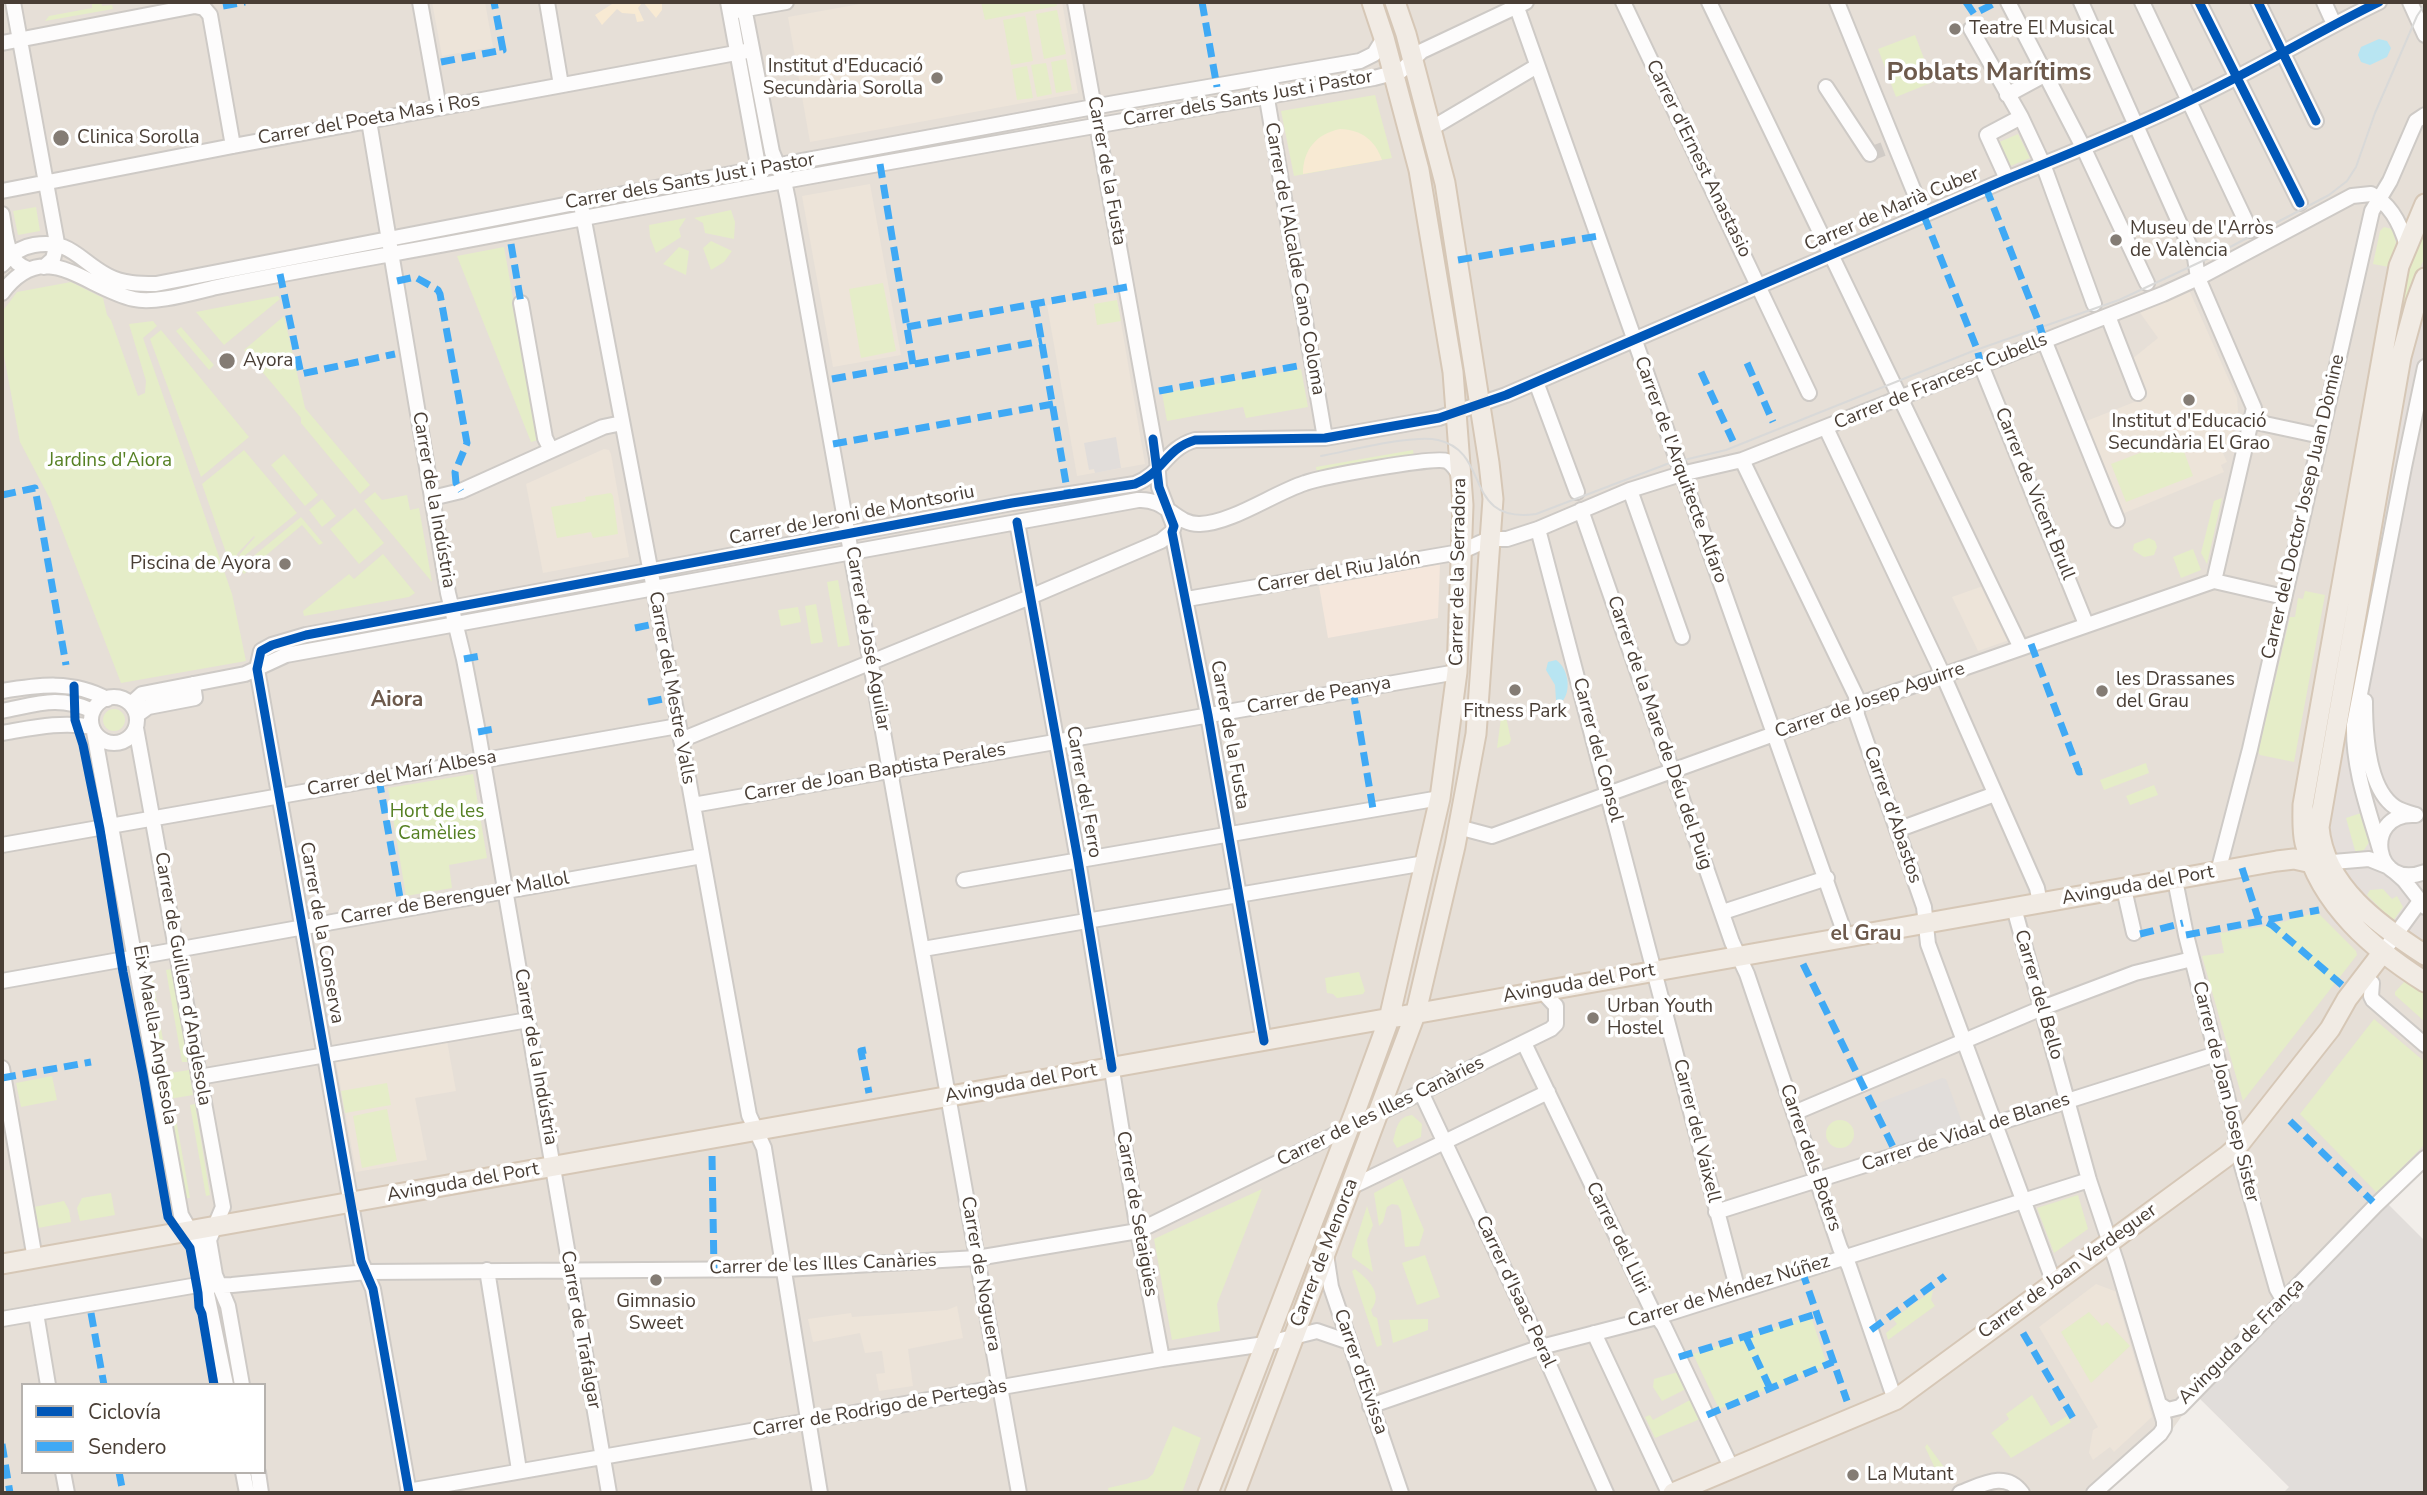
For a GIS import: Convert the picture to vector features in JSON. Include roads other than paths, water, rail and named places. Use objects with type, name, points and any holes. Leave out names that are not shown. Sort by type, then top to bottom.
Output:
[{"type":"main road","name":"Carrer de la Serradora","points":[[1372,2],[1419,170],[1452,372],[1462,481],[1463,525],[1457,672],[1440,797],[1389,1019]]},
{"type":"main road","name":"Carrer de la Serradora","points":[[1395,2],[1432,128],[1445,183],[1493,499],[1476,734],[1416,1012]]},
{"type":"main road","points":[[2425,204],[2399,266],[2303,805],[2304,834],[2311,859],[2372,918],[2391,950],[2425,982]]},
{"type":"main road","points":[[2311,859],[2320,834],[2325,782],[2401,357],[2425,278]]},
{"type":"main road","name":"Avinguda del Port","points":[[2,1264],[756,1132],[1541,990],[2218,872],[2311,859]]},
{"type":"main road","points":[[2391,950],[2425,955]]},
{"type":"main road","points":[[2391,950],[2425,968]]},
{"type":"main road","points":[[2330,1030],[2372,984],[2391,950]]},
{"type":"main road","name":"Carrer de Joan Verdeguer","points":[[1671,1493],[1895,1399],[2237,1147],[2330,1030],[2347,999],[2391,950]]},
{"type":"main road","name":"Carrer de Menorca","points":[[1235,1493],[1416,1012]]},
{"type":"main road","name":"Carrer de Menorca","points":[[1208,1493],[1389,1019]]},
{"type":"street","points":[[13,2],[57,243],[53,259],[44,267]]},
{"type":"street","points":[[420,2],[439,108]]},
{"type":"street","points":[[547,2],[561,85]]},
{"type":"street","points":[[761,184],[737,6],[786,2]]},
{"type":"street","name":"Carrer de la Fusta","points":[[1075,2],[1159,487],[1174,526],[1172,532],[1208,715],[1264,1041]]},
{"type":"street","name":"Carrer d'Ernest Anastasio","points":[[1623,2],[1809,393]]},
{"type":"street","points":[[1709,2],[2021,648]]},
{"type":"street","points":[[1837,2],[1890,147],[1924,216]]},
{"type":"street","points":[[2008,2],[2084,149],[2147,283]]},
{"type":"street","points":[[2081,2],[2195,258],[2198,278],[2254,408],[2214,581],[2284,597]]},
{"type":"street","points":[[2142,2],[2250,230]]},
{"type":"street","points":[[2199,2],[2300,203]]},
{"type":"street","points":[[2258,2],[2316,121]]},
{"type":"street","points":[[2324,2],[2334,24]]},
{"type":"street","name":"Carrer de Marià Cuber","points":[[1457,413],[1536,382],[2136,126],[2236,78],[2379,2]]},
{"type":"street","points":[[2410,2],[2425,35]]},
{"type":"street","points":[[1394,73],[1407,67],[1430,47],[1519,3]]},
{"type":"street","name":"Carrer de l'Arquitecte Alfaro","points":[[1519,3],[1537,66],[1846,937]]},
{"type":"street","points":[[2,43],[195,6],[204,8],[210,15],[233,146]]},
{"type":"street","points":[[1970,29],[2021,117],[2043,164],[2094,304]]},
{"type":"street","name":"Carrer dels Sants Just i Pastor","points":[[57,243],[109,276],[135,284],[156,284],[580,202],[1366,59],[1374,54],[1384,38]]},
{"type":"street","name":"Carrer del Poeta Mas i Ros","points":[[2,191],[745,52]]},
{"type":"street","name":"Carrer de José Aguilar","points":[[745,52],[772,152],[784,181],[949,1097]]},
{"type":"street","points":[[1432,128],[1537,66]]},
{"type":"street","name":"Carrer dels Sants Just i Pastor","points":[[28,270],[53,266],[73,271],[114,292],[137,300],[167,297],[761,184],[1394,73]]},
{"type":"street","points":[[2007,94],[2045,75]]},
{"type":"street","name":"Carrer de l'Alcalde Cano Coloma","points":[[1264,79],[1325,439]]},
{"type":"street","points":[[1826,87],[1870,154]]},
{"type":"street","name":"Carrer del Doctor Josep Juan Dòmine","points":[[2218,872],[2250,749],[2372,211],[2392,176],[2416,121],[2425,115]]},
{"type":"street","points":[[2007,179],[1987,135],[2021,117]]},
{"type":"street","name":"Carrer de la Indústria","points":[[369,121],[432,498],[482,760],[554,1167]]},
{"type":"street","name":"Carrer de Francesc Cubells","points":[[1489,539],[1507,539],[1538,529],[1630,490],[1681,474],[1742,460],[1826,428],[2198,278],[2352,197],[2371,194],[2378,198]]},
{"type":"street","points":[[2378,198],[2390,209],[2407,246]]},
{"type":"street","name":"Carrer del Mestre Valls","points":[[580,202],[654,590],[748,1110],[764,1148],[820,1493]]},
{"type":"street","points":[[2,214],[6,234],[6,260]]},
{"type":"street","points":[[6,260],[28,246],[57,243]]},
{"type":"street","points":[[6,260],[28,270]]},
{"type":"street","points":[[2,293],[15,277],[28,270]]},
{"type":"street","points":[[521,303],[545,438],[551,450]]},
{"type":"street","points":[[2108,316],[2138,393]]},
{"type":"street","points":[[2044,340],[2117,520]]},
{"type":"street","name":"Carrer de Vicent Brull","points":[[1981,365],[2086,624]]},
{"type":"street","points":[[2391,950],[2423,904],[2404,880],[2391,869],[2381,853],[2358,776],[2354,725],[2425,367]]},
{"type":"street","points":[[1536,382],[1577,492]]},
{"type":"street","name":"Carrer de Jeroni de Montsoriu","points":[[257,669],[261,651],[306,635],[1012,503],[1135,484],[1153,475],[1177,448],[1195,440],[1325,439],[1457,413]]},
{"type":"street","points":[[2251,421],[2321,436]]},
{"type":"street","points":[[432,498],[461,491],[603,427],[622,423]]},
{"type":"street","points":[[1826,428],[1943,675],[2037,888],[2040,903]]},
{"type":"street","name":"Carrer de Jeroni de Montsoriu","points":[[134,716],[142,694],[257,669],[286,655],[1138,500],[1148,499],[1167,507],[1180,518],[1199,524],[1223,519],[1306,482],[1433,459],[1446,461],[1454,466],[1462,481]]},
{"type":"street","name":"Carrer d'Abastos","points":[[1742,460],[1856,696],[1857,715],[1924,907],[1928,944],[2054,1283]]},
{"type":"street","points":[[1630,490],[1682,638]]},
{"type":"street","name":"Carrer de la Mare de Déu del Puig","points":[[1581,510],[1738,956]]},
{"type":"street","name":"Carrer del Ferro","points":[[1017,522],[1078,860],[1112,1068]]},
{"type":"street","name":"Carrer del Consol","points":[[1538,529],[1655,971]]},
{"type":"street","name":"Carrer del Marí Albesa","points":[[2,845],[482,760],[679,733],[871,662],[1161,541],[1172,532]]},
{"type":"street","name":"Carrer del Riu Jalón","points":[[1187,599],[1460,552],[1489,539]]},
{"type":"street","name":"Carrer de Josep Aguirre","points":[[1458,827],[1492,836],[1774,734],[2214,581]]},
{"type":"street","points":[[2372,633],[2365,695],[2368,751],[2378,783],[2388,801],[2396,808],[2421,816]]},
{"type":"street","name":"Carrer de la Conserva","points":[[257,669],[361,1261],[373,1289],[408,1492]]},
{"type":"street","name":"Carrer de Peanya","points":[[1056,740],[1457,672]]},
{"type":"street","points":[[2,691],[45,684],[68,685],[92,690],[107,698],[120,698],[134,716],[128,738],[116,743],[104,741],[93,729],[72,724],[2,733]]},
{"type":"street","points":[[107,698],[93,711],[93,729],[181,1215],[196,1241],[212,1285],[226,1383]]},
{"type":"street","points":[[2,710],[60,701],[75,703],[93,711]]},
{"type":"street","name":"Carrer de Guillem d'Anglesola","points":[[134,716],[223,1208],[209,1240],[215,1275],[212,1285]]},
{"type":"street","name":"Carrer de Joan Baptista Perales","points":[[693,805],[1056,740]]},
{"type":"street","points":[[1897,830],[1996,794]]},
{"type":"street","points":[[964,880],[1440,797]]},
{"type":"street","points":[[2381,853],[2382,833],[2388,824],[2406,814],[2421,816]]},
{"type":"street","name":"Carrer de Berenguer Mallol","points":[[2,981],[702,856]]},
{"type":"street","points":[[2311,859],[2369,859],[2404,875],[2415,876],[2425,872]]},
{"type":"street","points":[[923,950],[1425,863]]},
{"type":"street","points":[[1723,912],[1827,878]]},
{"type":"street","name":"Carrer de Joan Josep Sister","points":[[2175,880],[2236,1132],[2237,1147],[2277,1289],[2284,1301]]},
{"type":"street","points":[[2124,889],[2134,933]]},
{"type":"street","name":"Carrer del Bello","points":[[2014,908],[2089,1180],[2159,1404]]},
{"type":"street","name":"Carrer dels Boters","points":[[1738,956],[1747,974],[1895,1399]]},
{"type":"street","points":[[1794,1113],[2042,1008],[2135,973],[2192,959]]},
{"type":"street","name":"Carrer del Vaixell","points":[[1655,971],[1738,1291]]},
{"type":"street","points":[[2372,984],[2373,1000],[2425,1045]]},
{"type":"street","name":"Carrer de les Illes Canàries","points":[[2,1319],[212,1285],[367,1272],[785,1269],[977,1258],[1138,1231],[1556,1024],[1556,1006],[1541,990]]},
{"type":"street","points":[[199,1077],[528,1020]]},
{"type":"street","name":"Carrer del Lliri","points":[[1524,1042],[1732,1469]]},
{"type":"street","name":"Carrer de Vidal de Blanes","points":[[1716,1212],[2216,1054]]},
{"type":"street","points":[[2,1068],[35,1259]]},
{"type":"street","name":"Carrer de Setaigües","points":[[1112,1068],[1161,1359]]},
{"type":"street","name":"Carrer d'Isaac Peral","points":[[1421,1092],[1541,1347],[1606,1493]]},
{"type":"street","points":[[1349,1188],[1548,1092]]},
{"type":"street","name":"Carrer de Noguera","points":[[949,1097],[1019,1493]]},
{"type":"street","name":"Avinguda de França","points":[[2159,1404],[2168,1410],[2180,1407],[2425,1158]]},
{"type":"street","name":"Carrer de Trafalgar","points":[[554,1167],[569,1269],[609,1493]]},
{"type":"street","name":"Carrer de Méndez Núñez","points":[[1370,1406],[1541,1347],[1657,1317],[2089,1180]]},
{"type":"street","name":"Carrer d'Eivissa","points":[[1325,1249],[1331,1287],[1401,1493]]},
{"type":"street","points":[[487,1270],[519,1470]]},
{"type":"street","points":[[212,1285],[228,1306],[242,1383]]},
{"type":"street","points":[[36,1313],[48,1383]]},
{"type":"street","name":"Carrer de Rodrigo de Pertegàs","points":[[408,1492],[519,1470],[1161,1359],[1265,1344],[1317,1331],[1349,1342]]},
{"type":"street","points":[[1594,1332],[1671,1493]]},
{"type":"street","name":"Avinguda de França","points":[[2094,1493],[2160,1434],[2164,1421],[2159,1404]]},
{"type":"street","points":[[64,1474],[67,1493]]},
{"type":"street","points":[[243,1474],[247,1493]]},
{"type":"street","points":[[257,1474],[261,1493]]},
{"type":"street","points":[[1961,1493],[1997,1479],[2012,1483],[2022,1493]]},
{"type":"water","points":[[2379,39],[2387,41],[2391,48],[2387,57],[2370,65],[2361,62],[2358,55],[2361,47]]},
{"type":"water","points":[[1556,660],[1564,669],[1568,681],[1567,693],[1561,703],[1556,700],[1555,685],[1546,670],[1548,662]]},
{"type":"tunnel","points":[[1870,154],[1886,148]]},
{"type":"tram line","points":[[1321,456],[1397,441],[1438,440],[1455,447],[1466,458],[1487,498],[1497,508],[1513,514],[1536,514],[1667,464],[1726,450],[1973,351],[2119,300],[2211,257],[2329,195],[2347,181],[2356,167],[2375,113],[2417,16],[2425,4]]},
{"type":"place","name":"Teatre El Musical","points":[[1955,29]]},
{"type":"place","name":"Institut d'Educació Secundària Sorolla","points":[[937,78]]},
{"type":"place","name":"Clinica Sorolla","points":[[61,138]]},
{"type":"place","name":"Museu de l'Arròs de València","points":[[2116,240]]},
{"type":"place","name":"Ayora","points":[[227,361]]},
{"type":"place","name":"Institut d'Educació Secundària El Grao","points":[[2189,400]]},
{"type":"place","name":"Piscina de Ayora","points":[[285,564]]},
{"type":"place","name":"Fitness Park","points":[[1515,690]]},
{"type":"place","name":"les Drassanes del Grau","points":[[2102,691]]},
{"type":"place","name":"Urban Youth Hostel","points":[[1593,1018]]},
{"type":"place","name":"Gimnasio Sweet","points":[[656,1280]]},
{"type":"place","name":"La Mutant","points":[[1853,1475]]},
{"type":"district","name":"Poblats Marítims","points":[[1989,74]]},
{"type":"district","name":"Aiora","points":[[397,701]]},
{"type":"district","name":"el Grau","points":[[1866,935]]},
{"type":"park label","name":"Jardins d'Aiora","points":[[110,461]]},
{"type":"park label","name":"Hort de les Camèlies","points":[[437,823]]}]
